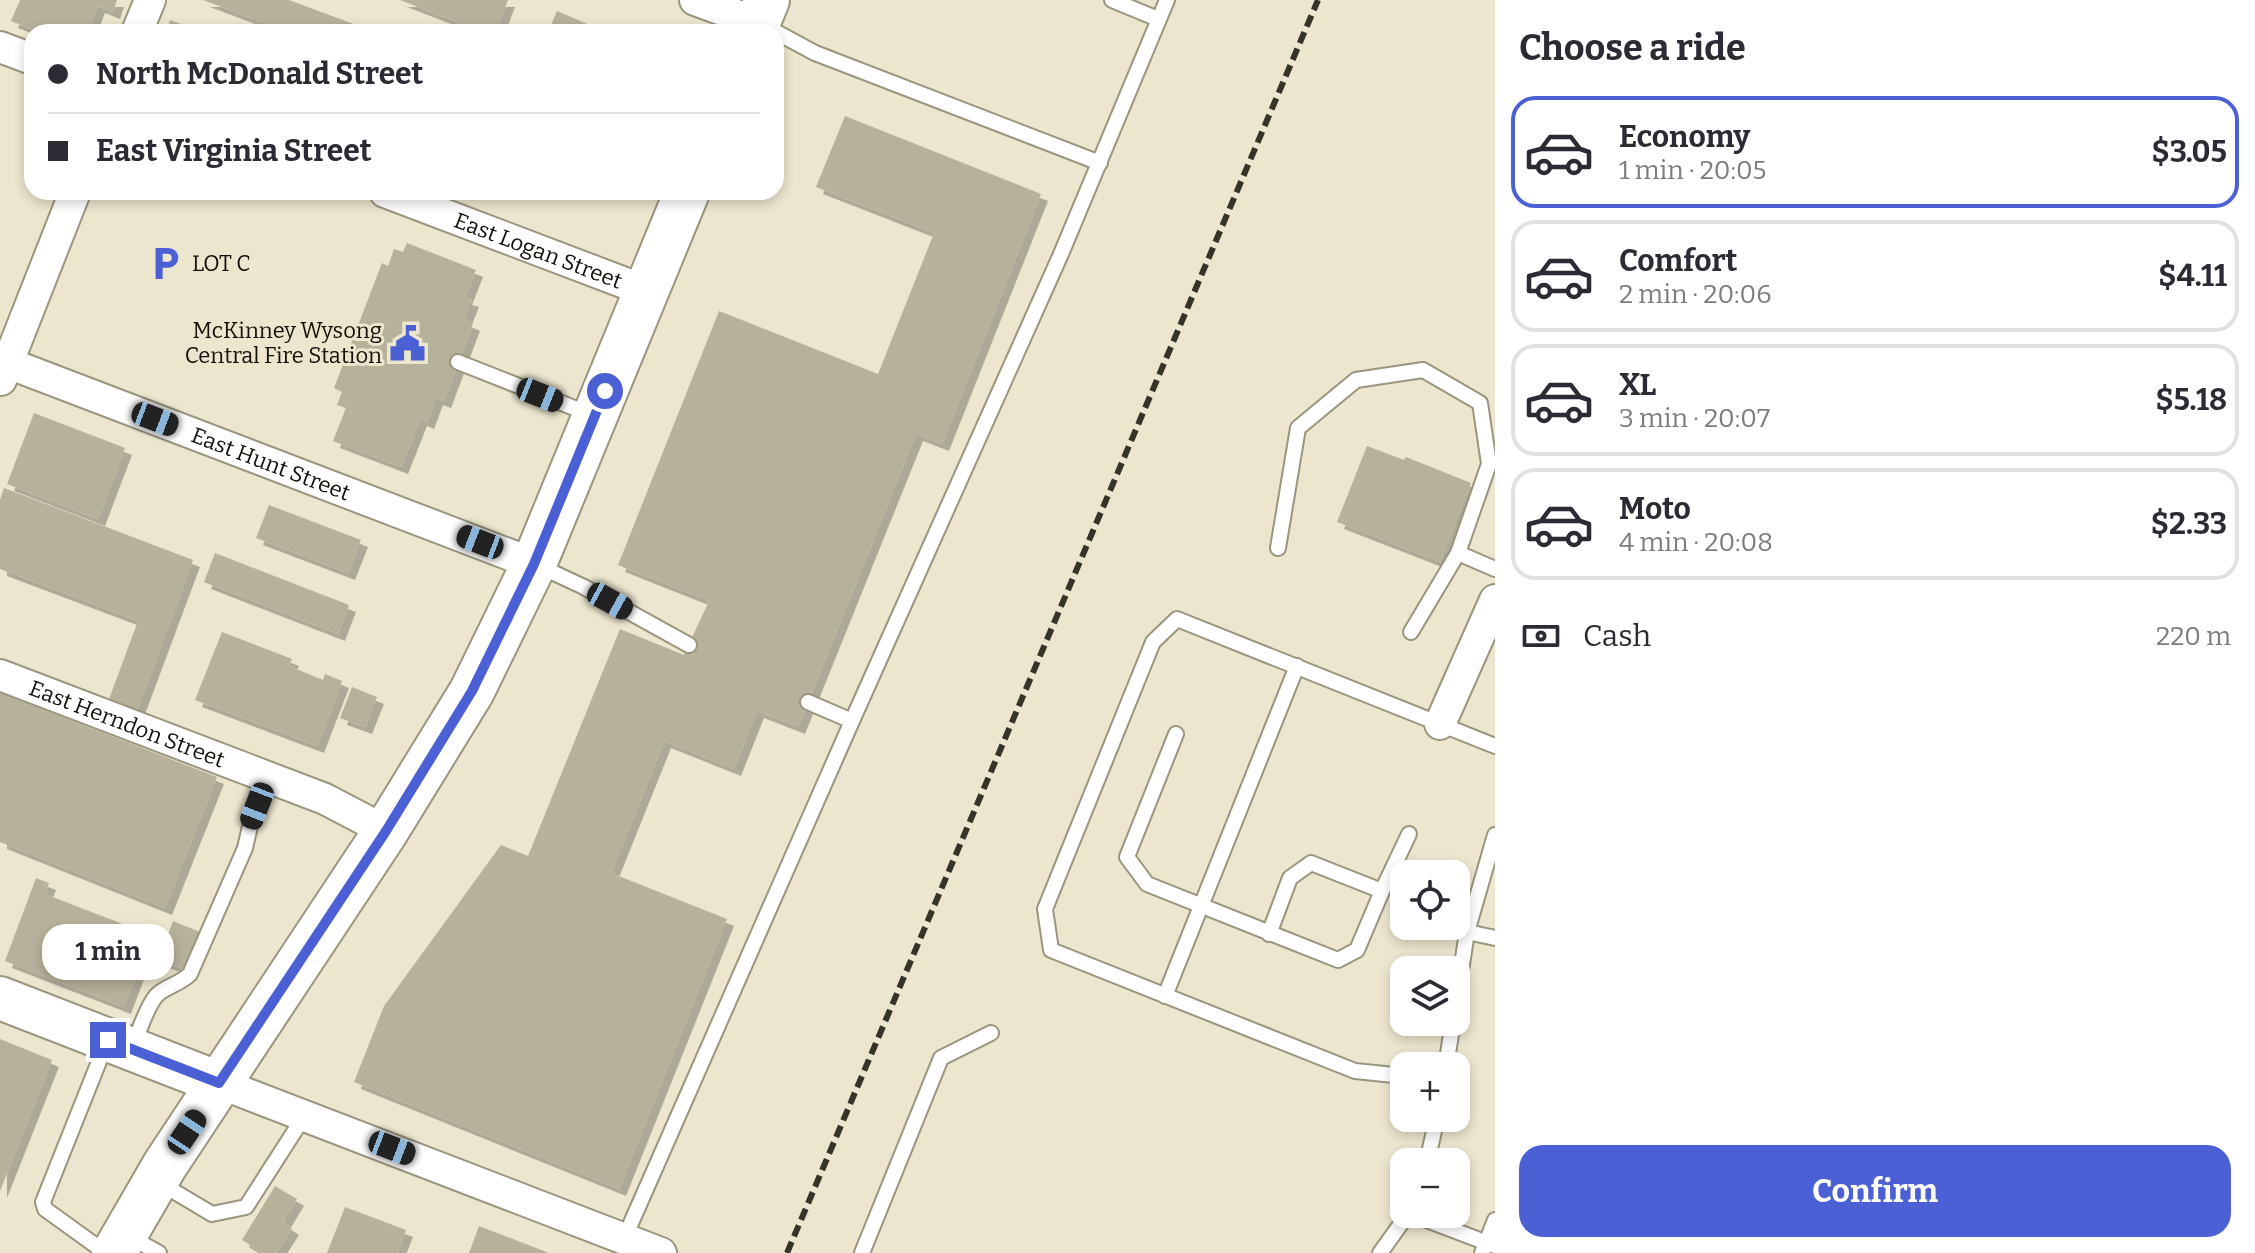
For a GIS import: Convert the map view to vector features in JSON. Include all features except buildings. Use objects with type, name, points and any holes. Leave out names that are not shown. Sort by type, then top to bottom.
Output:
[{"type":"main road","points":[[126,1248],[156,1181],[386,831],[472,691],[534,564],[684,200]]},
{"type":"main road","points":[[0,998],[219,1083]]},
{"type":"street","points":[[140,24],[150,0]]},
{"type":"street","points":[[695,0],[766,24]]},
{"type":"street","points":[[0,47],[24,56]]},
{"type":"street","points":[[2,369],[72,200]]},
{"type":"street","name":"East Logan Street","points":[[406,200],[646,291]]},
{"type":"street","name":"East Hunt Street","points":[[2,369],[534,564]]},
{"type":"street","points":[[1440,724],[1495,600]]},
{"type":"street","name":"East Herndon Street","points":[[0,675],[343,807],[386,831]]},
{"type":"street","points":[[219,1083],[657,1252]]},
{"type":"lane","points":[[1112,0],[1158,19]]},
{"type":"lane","points":[[624,1239],[1100,163],[1167,0]]},
{"type":"lane","points":[[784,35],[815,53],[1100,163]]},
{"type":"lane","points":[[458,362],[595,416]]},
{"type":"lane","points":[[1278,548],[1298,428],[1356,380],[1423,370],[1480,403],[1489,464],[1458,553],[1411,632]]},
{"type":"lane","points":[[1458,553],[1495,569]]},
{"type":"lane","points":[[534,564],[584,587],[689,645]]},
{"type":"lane","points":[[1390,1075],[1355,1071],[1051,950],[1045,909],[1153,642],[1177,619],[1495,746]]},
{"type":"lane","points":[[1165,996],[1297,666]]},
{"type":"lane","points":[[808,702],[852,721]]},
{"type":"lane","points":[[1176,734],[1127,857],[1147,884],[1338,960],[1357,950],[1409,834]]},
{"type":"lane","points":[[126,1248],[45,1209],[43,1202],[120,1044],[155,997],[181,983],[190,974],[245,848],[251,822],[270,778]]},
{"type":"lane","points":[[1470,922],[1495,835]]},
{"type":"lane","points":[[1269,934],[1290,878],[1311,863],[1382,891]]},
{"type":"lane","points":[[1470,933],[1495,938]]},
{"type":"lane","points":[[862,1253],[941,1058],[991,1033]]},
{"type":"lane","points":[[156,1181],[212,1214],[246,1207],[305,1115]]},
{"type":"lane","points":[[1443,1228],[1488,1247],[1495,1220]]},
{"type":"lane","points":[[1380,1253],[1399,1228]]},
{"type":"railway","points":[[787,1253],[1318,0]]},
{"type":"place","name":"LOT C","points":[[166,263]]},
{"type":"place","name":"McKinney Wysong Central Fire Station","points":[[408,343]]},
{"type":"route","points":[[108,1040],[219,1083],[386,831],[472,691],[534,564],[605,391]]}]
